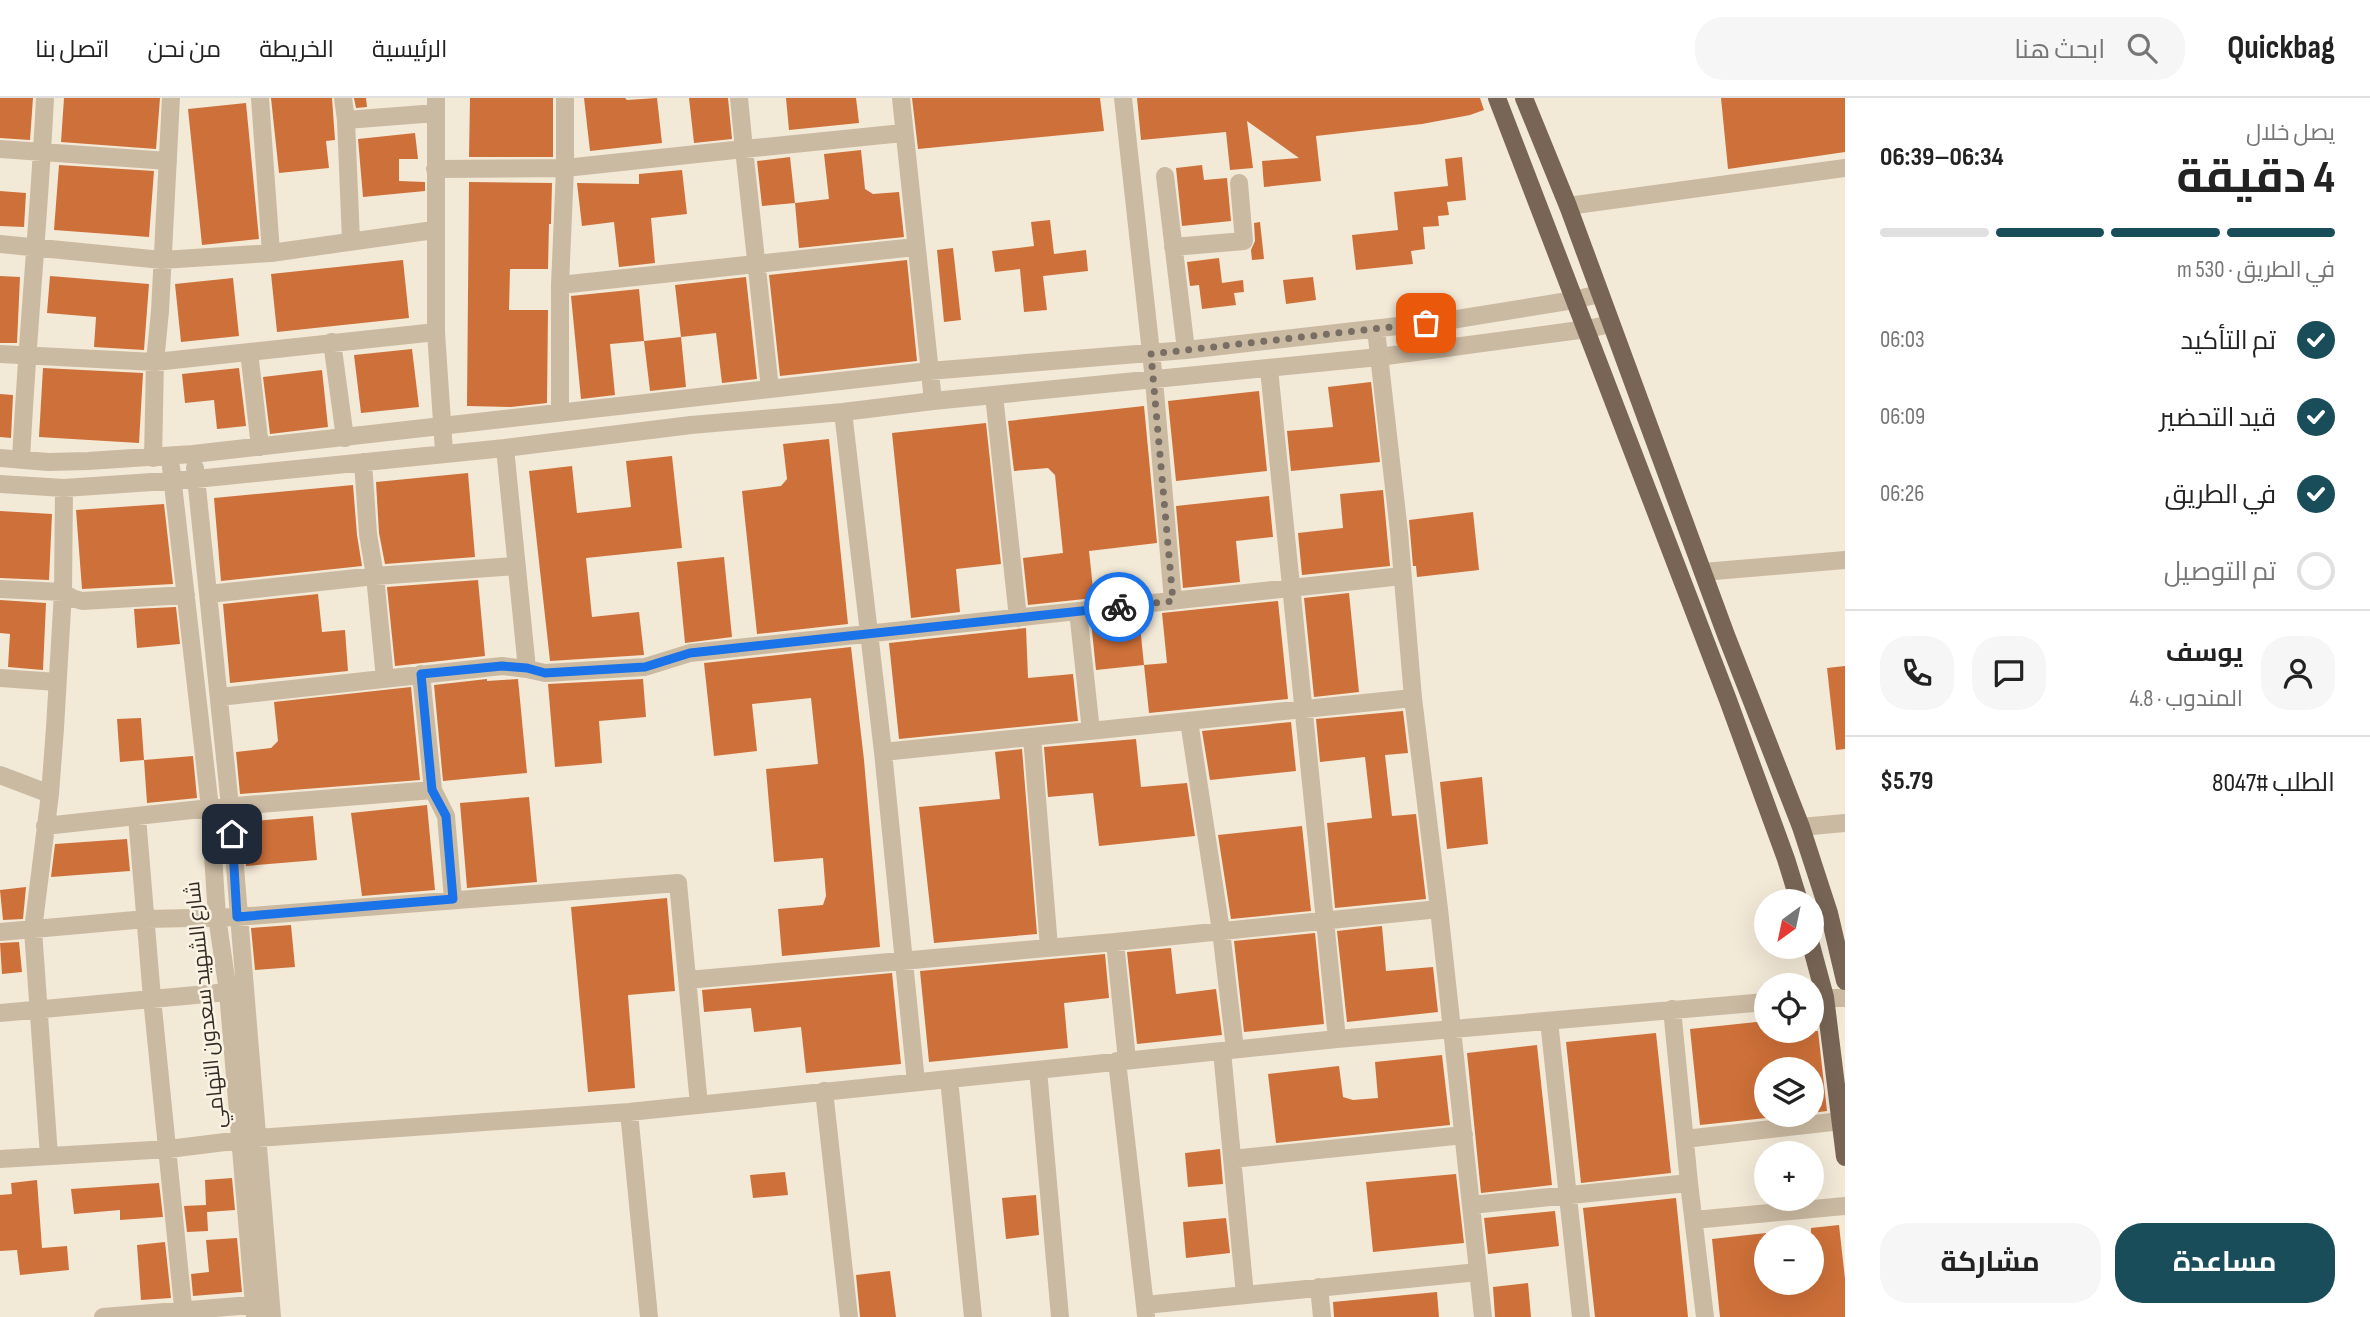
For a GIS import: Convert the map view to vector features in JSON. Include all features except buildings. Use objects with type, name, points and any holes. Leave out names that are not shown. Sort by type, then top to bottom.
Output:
[{"type":"main road","points":[[1497,98],[1728,699],[1795,889]]},
{"type":"main road","points":[[1524,98],[1568,206],[1703,572],[1801,827],[1829,913],[1845,981]]},
{"type":"main road","points":[[1824,1030],[1845,1157]]},
{"type":"street","points":[[21,460],[45,98]]},
{"type":"street","name":"شارع الشهيد سعدون التهامي","points":[[171,98],[155,362],[161,456],[172,480],[210,808],[217,916],[249,1139]]},
{"type":"street","points":[[260,98],[271,253]]},
{"type":"street","points":[[343,98],[351,241]]},
{"type":"street","points":[[560,412],[565,98]]},
{"type":"street","points":[[738,98],[770,389]]},
{"type":"street","points":[[901,98],[933,401]]},
{"type":"street","points":[[1123,98],[1154,380],[1173,601]]},
{"type":"street","points":[[346,120],[436,106],[436,332],[444,452]]},
{"type":"street","points":[[435,169],[565,168],[903,133]]},
{"type":"street","points":[[0,149],[169,161]]},
{"type":"street","points":[[1568,206],[1845,168]]},
{"type":"street","points":[[1165,176],[1186,351]]},
{"type":"street","points":[[1173,247],[1244,241],[1238,183]]},
{"type":"street","points":[[0,244],[162,260],[271,253],[435,230]]},
{"type":"street","points":[[560,285],[915,247]]},
{"type":"street","points":[[0,458],[88,461],[193,454],[929,371],[1186,351],[1451,320],[1599,294]]},
{"type":"street","points":[[0,484],[64,488],[196,479],[691,425],[1379,357],[1587,330],[1611,324]]},
{"type":"street","points":[[1376,329],[1399,532],[1413,698],[1440,909],[1483,1317]]},
{"type":"street","points":[[0,354],[155,362],[436,332]]},
{"type":"street","points":[[332,342],[345,438]]},
{"type":"street","points":[[249,352],[260,447]]},
{"type":"street","points":[[1269,369],[1337,1039]]},
{"type":"street","points":[[994,395],[1018,618]]},
{"type":"street","points":[[843,412],[883,752],[916,1082]]},
{"type":"street","points":[[505,447],[527,668]]},
{"type":"street","name":"شارع الشهيد سعدون التهامي","points":[[193,454],[230,806],[249,1139],[263,1311]]},
{"type":"street","points":[[363,462],[368,534],[386,679]]},
{"type":"street","points":[[49,1156],[33,930],[50,794],[63,592],[64,488]]},
{"type":"street","points":[[1703,572],[1845,560]]},
{"type":"street","points":[[209,594],[375,576],[515,566]]},
{"type":"street","points":[[219,698],[502,666],[545,673],[645,667],[690,653],[1402,576]]},
{"type":"street","points":[[0,589],[63,592],[82,601],[186,595]]},
{"type":"street","points":[[1078,611],[1091,731]]},
{"type":"street","points":[[421,674],[432,790],[446,816],[453,899]]},
{"type":"street","points":[[0,678],[57,682]]},
{"type":"street","points":[[883,752],[1413,698]]},
{"type":"street","points":[[1189,721],[1221,931],[1232,1159],[1245,1295]]},
{"type":"street","points":[[1032,737],[1049,947]]},
{"type":"street","points":[[0,775],[50,794]]},
{"type":"street","points":[[45,826],[230,806],[432,790]]},
{"type":"street","points":[[137,817],[183,1313]]},
{"type":"street","points":[[1801,827],[1845,823]]},
{"type":"street","points":[[0,932],[146,919],[237,917],[678,883],[699,1105]]},
{"type":"street","points":[[687,980],[1115,942],[1440,909]]},
{"type":"street","points":[[1115,942],[1122,1060],[1146,1311],[1245,1295],[1478,1272]]},
{"type":"street","points":[[0,1013],[228,992]]},
{"type":"street","points":[[1824,998],[1845,998]]},
{"type":"street","points":[[0,1159],[169,1149],[249,1139],[629,1112],[1337,1039],[1754,1003]]},
{"type":"street","points":[[1672,1009],[1705,1317]]},
{"type":"street","points":[[1549,1021],[1581,1317]]},
{"type":"street","points":[[1038,1070],[1060,1317]]},
{"type":"street","points":[[950,1079],[973,1317]]},
{"type":"street","points":[[824,1091],[849,1317]]},
{"type":"street","points":[[629,1112],[649,1317]]},
{"type":"street","points":[[1685,1139],[1841,1121]]},
{"type":"street","points":[[1232,1159],[1464,1135]]},
{"type":"street","points":[[1471,1205],[1689,1183]]},
{"type":"street","points":[[1694,1220],[1845,1206]]},
{"type":"street","points":[[1319,1287],[1322,1317]]},
{"type":"street","points":[[103,1317],[263,1311]]},
{"type":"way so far","points":[[1119,607],[1173,601],[1151,354],[1426,323]]},
{"type":"route","points":[[232,834],[237,917],[453,899],[446,816],[432,790],[421,674],[502,666],[545,673],[645,667],[690,653],[1119,607]]}]
